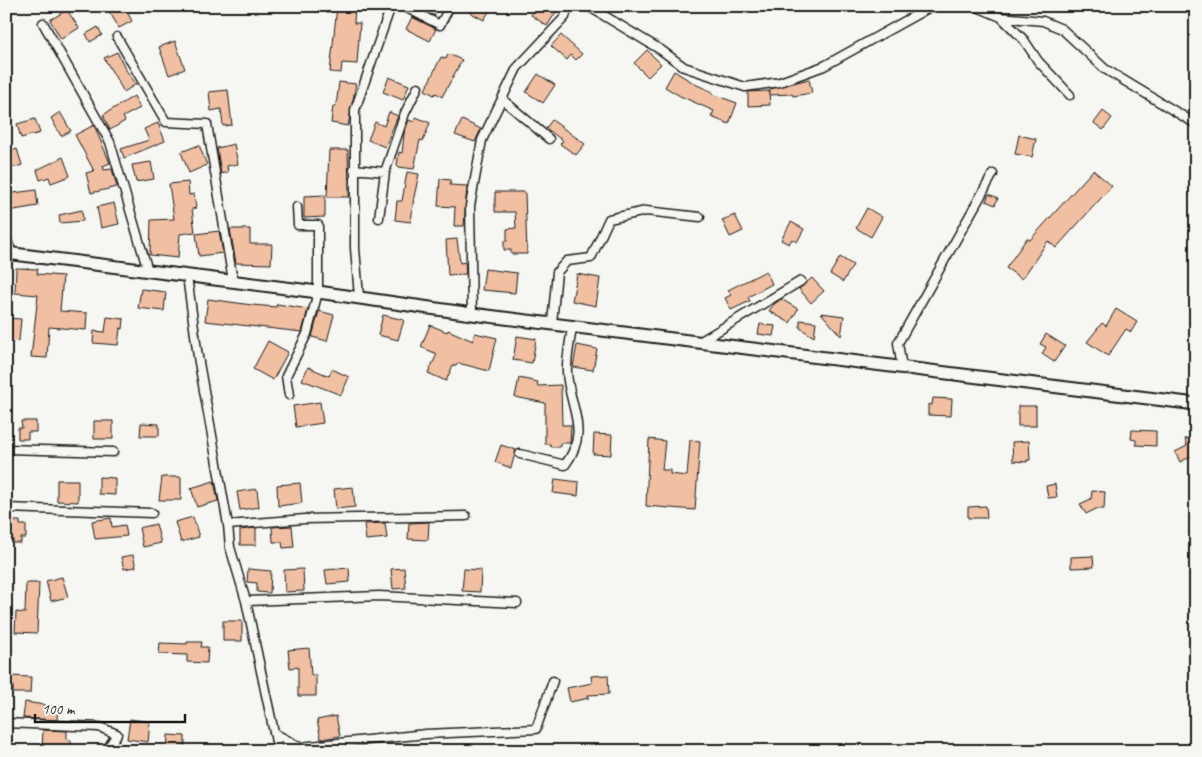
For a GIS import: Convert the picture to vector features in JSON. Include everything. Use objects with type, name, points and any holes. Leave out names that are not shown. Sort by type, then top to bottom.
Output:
[{"type":"street","points":[[359,297],[355,248],[355,110],[391,6]]},
{"type":"street","points":[[403,6],[440,25],[450,6]]},
{"type":"street","points":[[472,314],[470,206],[482,140],[517,68],[565,17],[568,6]]},
{"type":"street","points":[[588,6],[661,50],[684,67],[745,87],[780,82],[824,66],[932,6]]},
{"type":"street","points":[[974,6],[1001,16],[1043,22],[1062,29],[1106,69],[1196,124]]},
{"type":"street","points":[[1001,16],[1024,40],[1038,61],[1070,95]]},
{"type":"street","points":[[43,23],[110,142],[148,271]]},
{"type":"street","points":[[117,37],[166,122],[207,124],[234,281]]},
{"type":"street","points":[[379,218],[385,172],[405,113],[418,87]]},
{"type":"street","points":[[502,99],[549,140]]},
{"type":"street","points":[[354,169],[385,172]]},
{"type":"street","points":[[902,368],[898,343],[993,174]]},
{"type":"street","points":[[289,395],[286,376],[307,334],[318,292],[318,225],[298,224],[298,207]]},
{"type":"street","points":[[552,323],[557,272],[567,261],[591,258],[609,219],[646,211],[700,217]]},
{"type":"street","points":[[6,237],[9,253],[359,297],[472,314],[1196,404]]},
{"type":"street","points":[[187,276],[198,357],[228,525],[230,547],[246,602],[276,734],[278,751]]},
{"type":"street","points":[[701,341],[801,281]]},
{"type":"street","points":[[520,454],[565,465],[570,458],[579,430],[567,372],[572,325]]},
{"type":"street","points":[[6,449],[113,452]]},
{"type":"street","points":[[6,508],[152,513]]},
{"type":"street","points":[[228,525],[306,519],[466,516]]},
{"type":"street","points":[[246,602],[378,596],[517,603]]},
{"type":"street","points":[[276,734],[300,748],[426,734],[536,729],[553,682]]},
{"type":"street","points":[[6,722],[99,727],[117,734],[106,751]]},
{"type":"building","points":[[106,6],[124,6],[132,21],[119,28]]},
{"type":"building","points":[[337,6],[355,6],[354,23],[360,23],[357,64],[342,63],[341,73],[330,72]]},
{"type":"building","points":[[418,6],[439,6],[434,16]]},
{"type":"building","points":[[473,6],[492,6],[484,20],[469,12]]},
{"type":"building","points":[[536,6],[560,6],[547,26],[531,15]]},
{"type":"building","points":[[67,10],[79,28],[61,39],[50,20]]},
{"type":"building","points":[[412,17],[436,29],[430,41],[406,29]]},
{"type":"building","points":[[98,27],[102,35],[90,42],[86,34]]},
{"type":"building","points":[[561,35],[582,54],[576,60],[571,55],[567,60],[551,46]]},
{"type":"building","points":[[175,41],[185,69],[169,75],[159,47]]},
{"type":"building","points":[[647,50],[661,64],[648,77],[634,63]]},
{"type":"building","points":[[117,52],[136,84],[124,92],[104,58]]},
{"type":"building","points":[[448,54],[462,60],[442,97],[425,90],[441,57],[446,59]]},
{"type":"building","points":[[674,71],[713,92],[712,94],[737,103],[729,124],[711,117],[714,111],[665,87]]},
{"type":"building","points":[[538,74],[555,85],[543,103],[526,92]]},
{"type":"building","points":[[389,77],[409,85],[403,100],[383,92]]},
{"type":"building","points":[[809,79],[812,93],[793,96],[792,94],[770,95],[770,89]]},
{"type":"building","points":[[339,82],[356,84],[348,126],[331,123],[333,106],[336,106]]},
{"type":"building","points":[[228,90],[232,125],[223,126],[221,109],[211,111],[209,92]]},
{"type":"building","points":[[769,91],[770,105],[748,106],[748,92]]},
{"type":"building","points":[[134,96],[140,108],[123,117],[125,121],[110,130],[103,115]]},
{"type":"building","points":[[1103,111],[1112,118],[1103,130],[1094,123]]},
{"type":"building","points":[[60,112],[71,131],[61,136],[51,118]]},
{"type":"building","points":[[389,112],[398,116],[385,147],[368,140],[375,122],[384,126]]},
{"type":"building","points":[[416,117],[430,123],[423,141],[420,140],[414,169],[399,167],[397,165],[399,152],[402,153],[404,134],[409,120],[414,122]]},
{"type":"building","points":[[35,119],[40,133],[21,138],[17,124]]},
{"type":"building","points":[[462,120],[481,129],[475,142],[455,135]]},
{"type":"building","points":[[552,120],[585,144],[576,155],[560,144],[563,141],[546,128]]},
{"type":"building","points":[[158,123],[165,141],[124,158],[121,149],[149,140],[144,129]]},
{"type":"building","points":[[94,125],[110,163],[103,166],[104,170],[112,169],[117,187],[91,193],[86,173],[94,171],[75,135]]},
{"type":"building","points":[[1019,135],[1036,139],[1032,157],[1015,154]]},
{"type":"building","points":[[234,144],[238,164],[227,166],[228,172],[221,174],[217,148]]},
{"type":"building","points":[[199,145],[207,165],[189,173],[181,152]]},
{"type":"building","points":[[17,149],[22,165],[6,170],[6,153]]},
{"type":"building","points":[[329,150],[348,150],[349,197],[327,197]]},
{"type":"building","points":[[63,157],[70,176],[51,183],[49,177],[40,180],[37,170]]},
{"type":"building","points":[[151,162],[154,179],[136,182],[132,165]]},
{"type":"building","points":[[1093,170],[1112,186],[1056,248],[1048,241],[1022,279],[1006,268],[1027,238],[1030,240]]},
{"type":"building","points":[[407,172],[419,174],[411,222],[395,220],[397,201],[402,201]]},
{"type":"building","points":[[440,179],[451,180],[450,185],[467,186],[464,226],[454,226],[455,207],[438,206]]},
{"type":"building","points":[[188,182],[189,195],[194,194],[196,208],[192,209],[195,232],[180,234],[178,258],[150,255],[151,220],[174,219],[169,184]]},
{"type":"building","points":[[36,190],[38,206],[8,211],[6,194]]},
{"type":"building","points":[[495,192],[525,192],[527,254],[511,254],[511,250],[504,250],[504,241],[507,241],[507,229],[516,228],[515,212],[495,212]]},
{"type":"building","points":[[989,194],[998,198],[995,205],[986,201]]},
{"type":"building","points":[[325,195],[325,217],[304,218],[304,196]]},
{"type":"building","points":[[114,203],[119,224],[101,228],[97,207]]},
{"type":"building","points":[[867,208],[882,217],[871,237],[856,228]]},
{"type":"building","points":[[82,210],[83,221],[60,223],[59,215]]},
{"type":"building","points":[[735,215],[743,231],[730,237],[722,220]]},
{"type":"building","points":[[791,222],[804,229],[797,242],[792,239],[789,244],[781,240]]},
{"type":"building","points":[[230,229],[250,229],[250,244],[272,244],[271,264],[236,263]]},
{"type":"building","points":[[219,231],[223,253],[199,256],[196,234]]},
{"type":"building","points":[[457,239],[460,263],[465,262],[466,274],[448,275],[446,240]]},
{"type":"building","points":[[840,257],[853,265],[843,282],[830,274]]},
{"type":"building","points":[[16,268],[38,269],[37,274],[63,276],[60,311],[87,313],[86,330],[49,327],[47,358],[31,357],[38,295],[15,293]]},
{"type":"building","points":[[485,269],[517,273],[515,293],[482,290]]},
{"type":"building","points":[[766,271],[772,284],[748,297],[750,301],[731,310],[725,298],[731,295],[728,290]]},
{"type":"building","points":[[577,274],[600,278],[596,306],[572,301]]},
{"type":"building","points":[[812,278],[824,291],[811,303],[799,289]]},
{"type":"building","points":[[141,289],[166,292],[164,311],[138,308]]},
{"type":"building","points":[[208,299],[276,307],[277,304],[308,309],[302,332],[205,321]]},
{"type":"building","points":[[781,299],[798,309],[790,323],[769,311]]},
{"type":"building","points":[[1116,309],[1137,322],[1131,332],[1126,329],[1108,356],[1087,342],[1102,323],[1106,326]]},
{"type":"building","points":[[319,311],[334,315],[327,341],[312,337]]},
{"type":"building","points":[[821,313],[844,316],[841,336]]},
{"type":"building","points":[[383,315],[404,320],[398,340],[378,335]]},
{"type":"building","points":[[107,317],[124,319],[123,329],[120,328],[118,345],[93,343],[94,331],[105,332]]},
{"type":"building","points":[[6,318],[21,319],[19,341],[6,340]]},
{"type":"building","points":[[800,320],[816,322],[814,337],[800,328]]},
{"type":"building","points":[[760,324],[775,326],[773,336],[758,334]]},
{"type":"building","points":[[430,325],[447,332],[448,330],[473,341],[475,333],[497,338],[489,371],[458,363],[456,366],[453,365],[446,381],[428,373],[437,354],[421,347]]},
{"type":"building","points":[[1046,334],[1065,346],[1054,362],[1042,354],[1046,347],[1040,344]]},
{"type":"building","points":[[517,336],[536,339],[532,363],[513,360]]},
{"type":"building","points":[[268,341],[288,352],[273,380],[253,369]]},
{"type":"building","points":[[577,345],[597,349],[593,370],[573,367]]},
{"type":"building","points":[[308,367],[329,376],[332,369],[349,377],[341,395],[302,380]]},
{"type":"building","points":[[519,378],[538,382],[537,386],[561,385],[562,425],[571,425],[570,443],[560,443],[560,447],[551,447],[550,444],[545,444],[545,403],[515,397]]},
{"type":"building","points":[[933,398],[952,399],[951,416],[928,415],[928,404],[932,405]]},
{"type":"building","points":[[320,402],[323,423],[296,427],[293,406]]},
{"type":"building","points":[[1018,406],[1036,406],[1036,426],[1018,426]]},
{"type":"building","points":[[21,421],[36,421],[36,432],[28,432],[28,439],[18,439],[18,428],[22,428]]},
{"type":"building","points":[[94,421],[113,421],[113,439],[94,439]]},
{"type":"building","points":[[141,423],[159,424],[159,436],[140,436]]},
{"type":"building","points":[[1132,430],[1156,431],[1156,446],[1136,445],[1136,440],[1131,439]]},
{"type":"building","points":[[594,434],[612,435],[611,455],[593,454]]},
{"type":"building","points":[[1196,436],[1196,454],[1180,462],[1175,452],[1187,446],[1185,439]]},
{"type":"building","points":[[649,439],[665,441],[662,470],[670,470],[670,474],[687,476],[690,440],[700,441],[695,510],[646,506]]},
{"type":"building","points":[[1029,441],[1030,460],[1027,460],[1027,462],[1013,461],[1012,442]]},
{"type":"building","points":[[501,445],[516,450],[511,468],[495,462]]},
{"type":"building","points":[[99,477],[115,478],[115,495],[99,494]]},
{"type":"building","points":[[162,477],[181,477],[181,500],[159,500]]},
{"type":"building","points":[[555,479],[579,482],[578,496],[553,493]]},
{"type":"building","points":[[57,480],[78,480],[78,502],[57,501]]},
{"type":"building","points":[[214,481],[218,501],[197,507],[191,488]]},
{"type":"building","points":[[300,483],[302,503],[278,506],[277,485]]},
{"type":"building","points":[[1055,484],[1057,497],[1048,498],[1046,486]]},
{"type":"building","points":[[353,487],[355,507],[336,509],[334,489]]},
{"type":"building","points":[[257,489],[259,507],[240,510],[237,492]]},
{"type":"building","points":[[1092,491],[1105,492],[1104,509],[1096,509],[1086,514],[1080,504],[1091,499]]},
{"type":"building","points":[[986,506],[987,518],[968,518],[968,507]]},
{"type":"building","points":[[193,517],[199,537],[181,542],[175,522]]},
{"type":"building","points":[[111,518],[112,527],[125,525],[127,536],[95,539],[92,521]]},
{"type":"building","points":[[7,521],[20,521],[20,525],[26,525],[26,538],[21,538],[21,543],[13,543],[13,539],[7,539]]},
{"type":"building","points":[[429,522],[428,540],[408,539],[409,523]]},
{"type":"building","points":[[385,523],[387,538],[366,540],[364,524]]},
{"type":"building","points":[[156,524],[161,543],[143,547],[139,528]]},
{"type":"building","points":[[292,526],[294,547],[283,548],[282,542],[273,542],[272,527]]},
{"type":"building","points":[[256,528],[256,545],[240,545],[240,530]]},
{"type":"building","points":[[133,555],[136,567],[124,569],[121,557]]},
{"type":"building","points":[[1093,556],[1094,567],[1071,568],[1071,557]]},
{"type":"building","points":[[349,568],[350,582],[327,584],[325,570]]},
{"type":"building","points":[[404,568],[406,588],[393,589],[391,569]]},
{"type":"building","points":[[248,569],[271,571],[270,593],[257,592],[257,583],[247,582]]},
{"type":"building","points":[[303,569],[304,591],[285,592],[284,570]]},
{"type":"building","points":[[464,569],[481,570],[480,592],[462,591]]},
{"type":"building","points":[[62,577],[68,597],[51,601],[46,581]]},
{"type":"building","points":[[26,583],[39,583],[37,633],[15,632],[16,612],[25,613]]},
{"type":"building","points":[[223,621],[242,621],[242,641],[223,641]]},
{"type":"building","points":[[187,642],[202,642],[201,647],[208,647],[207,663],[187,662],[187,655],[159,654],[160,643],[187,644]]},
{"type":"building","points":[[309,648],[311,675],[316,675],[316,696],[298,696],[298,667],[290,668],[288,650]]},
{"type":"building","points":[[608,675],[609,694],[588,695],[589,698],[570,702],[567,688],[592,683],[591,676]]},
{"type":"building","points":[[9,676],[31,677],[30,693],[13,693],[13,685],[8,685]]},
{"type":"building","points":[[25,702],[58,707],[57,720],[23,718]]},
{"type":"building","points":[[336,716],[340,736],[321,739],[317,720]]},
{"type":"building","points":[[130,719],[150,722],[148,742],[127,739]]},
{"type":"building","points":[[43,730],[67,731],[67,740],[71,740],[71,749],[42,748]]},
{"type":"building","points":[[168,735],[185,736],[185,751],[167,751]]}]
